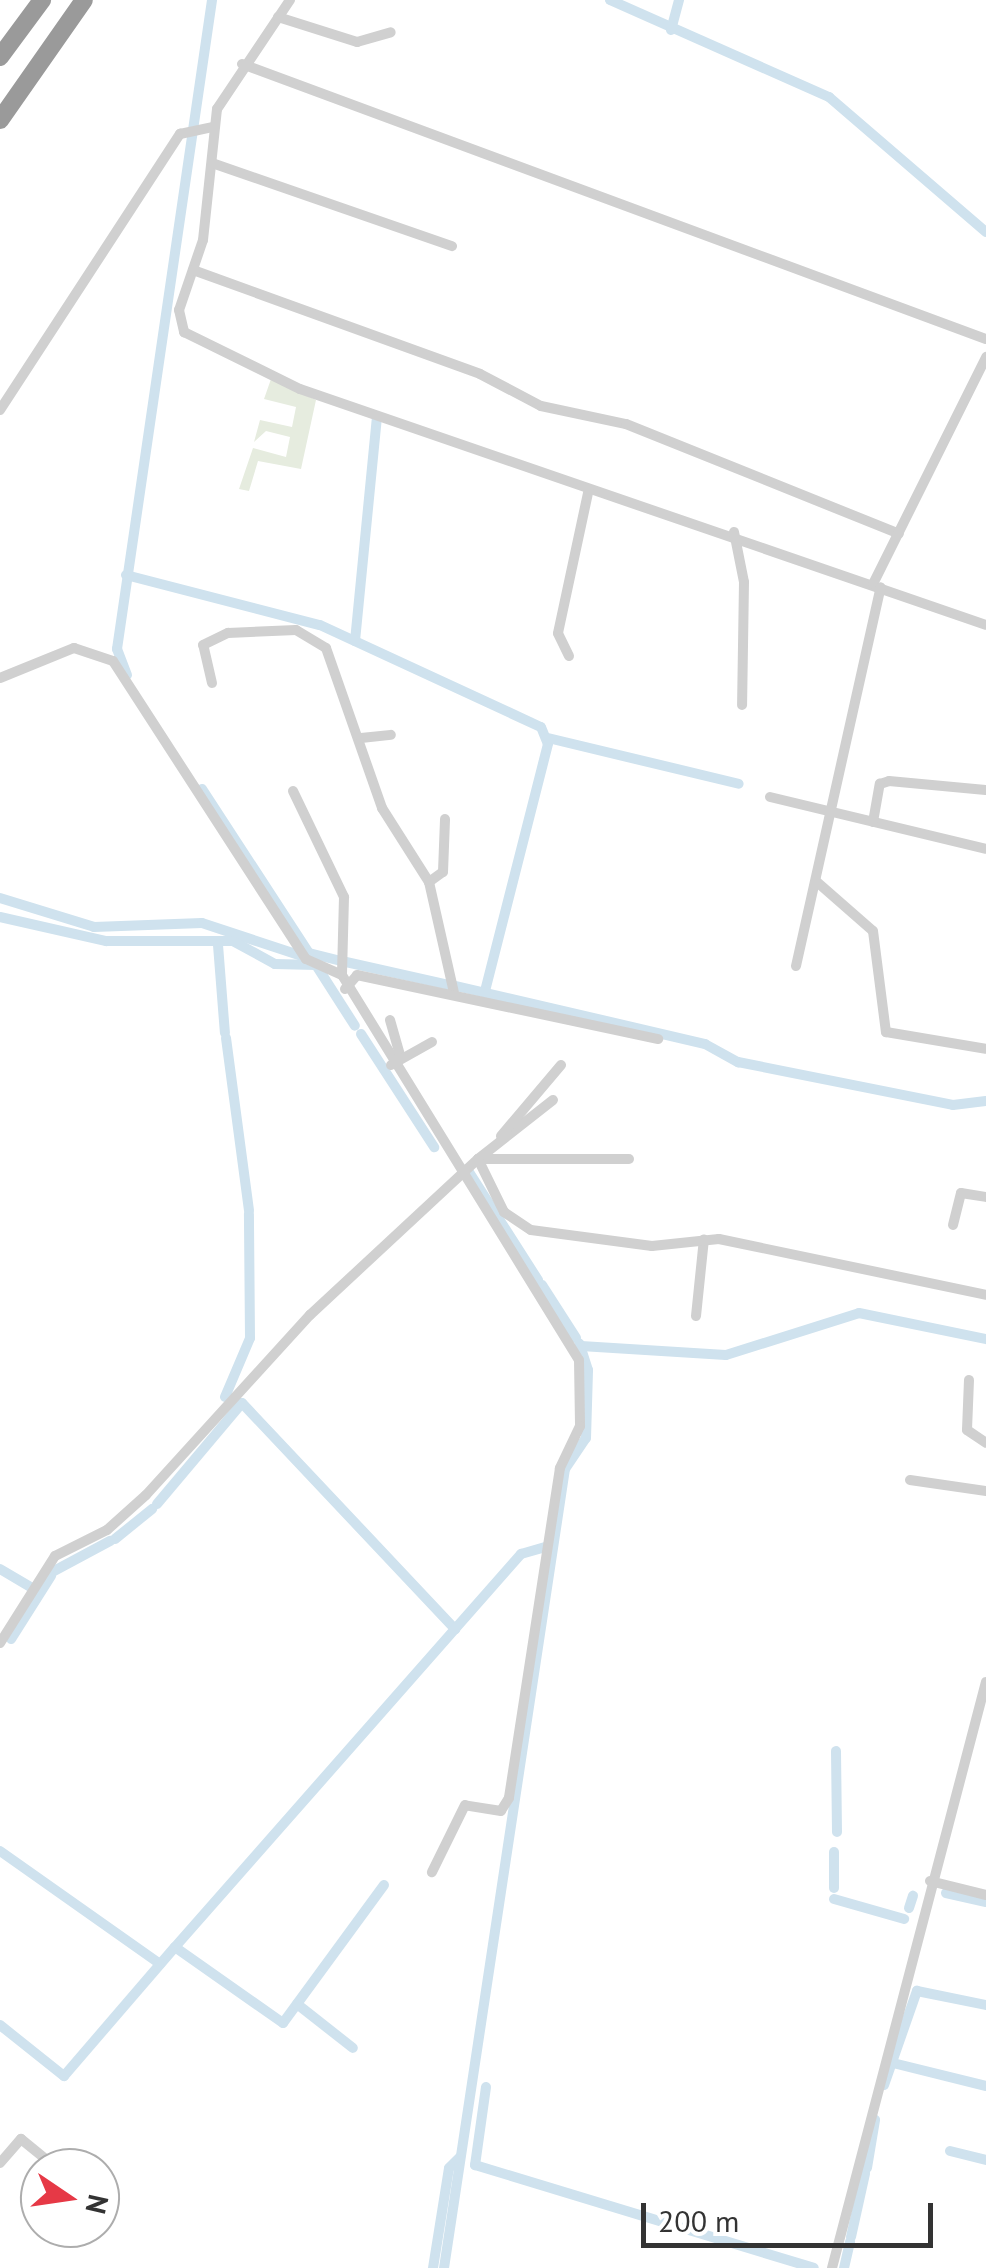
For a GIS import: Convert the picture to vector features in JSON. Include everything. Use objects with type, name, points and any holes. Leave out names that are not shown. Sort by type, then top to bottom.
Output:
[{"type":"highway","points":[[0,57],[42,0]]},
{"type":"highway","points":[[0,120],[84,0]]},
{"type":"street","points":[[290,0],[242,64],[213,127],[212,163],[193,270],[179,319],[209,347],[589,490],[734,532],[986,625]]},
{"type":"street","points":[[278,16],[356,42],[391,32]]},
{"type":"street","points":[[242,64],[986,339]]},
{"type":"street","points":[[0,410],[180,134],[213,127]]},
{"type":"street","points":[[212,163],[452,246]]},
{"type":"street","points":[[193,270],[480,374],[541,406],[626,424],[899,534]]},
{"type":"street","points":[[796,966],[833,813],[877,586],[986,357]]},
{"type":"street","points":[[569,656],[558,633],[589,490]]},
{"type":"street","points":[[734,532],[744,582],[742,705]]},
{"type":"street","points":[[212,684],[203,644],[263,627],[308,633],[326,648],[361,738],[382,808],[429,882],[454,993]]},
{"type":"street","points":[[0,678],[74,648],[103,651],[306,958],[342,975]]},
{"type":"street","points":[[361,738],[391,734]]},
{"type":"street","points":[[873,822],[880,784],[889,780],[986,790]]},
{"type":"street","points":[[292,792],[344,897],[344,990],[396,1061],[457,1170],[582,1373],[506,1807],[465,1806],[432,1872]]},
{"type":"street","points":[[770,797],[986,849]]},
{"type":"street","points":[[429,882],[443,872],[445,819]]},
{"type":"street","points":[[816,882],[873,930],[886,1032],[986,1049]]},
{"type":"street","points":[[344,990],[357,975],[658,1039]]},
{"type":"street","points":[[390,1020],[396,1061]]},
{"type":"street","points":[[396,1061],[432,1042]]},
{"type":"street","points":[[495,1146],[560,1065]]},
{"type":"street","points":[[0,1642],[54,1556],[107,1530],[146,1495],[457,1170],[478,1159],[553,1100]]},
{"type":"street","points":[[478,1159],[629,1159]]},
{"type":"street","points":[[478,1159],[504,1212],[531,1230],[652,1246],[704,1240],[986,1295]]},
{"type":"street","points":[[953,1225],[961,1193],[986,1197]]},
{"type":"street","points":[[696,1316],[704,1240]]},
{"type":"street","points":[[969,1380],[967,1430],[986,1443]]},
{"type":"street","points":[[910,1480],[986,1491]]},
{"type":"street","points":[[832,2268],[930,1882],[986,1682]]},
{"type":"street","points":[[930,1882],[986,1895]]},
{"type":"street","points":[[0,2163],[20,2139],[31,2148]]},
{"type":"shaded area","points":[[271,379],[316,400],[301,469],[258,461],[249,491],[239,489],[253,448],[286,457],[290,437],[266,431],[254,442],[260,420],[292,427],[296,407],[264,399]]},
{"type":"waterway","points":[[127,675],[117,649],[212,0]]},
{"type":"waterway","points":[[610,0],[829,97],[986,232]]},
{"type":"waterway","points":[[671,30],[679,0]]},
{"type":"waterway","points":[[355,641],[377,418]]},
{"type":"waterway","points":[[126,575],[320,625],[541,727],[548,744],[485,992]]},
{"type":"waterway","points":[[548,738],[739,784]]},
{"type":"waterway","points":[[202,789],[309,953],[341,961]]},
{"type":"waterway","points":[[0,898],[94,927],[202,923],[299,955]]},
{"type":"waterway","points":[[0,917],[106,941],[233,941],[275,964],[316,965],[355,1026]]},
{"type":"waterway","points":[[218,945],[225,1033]]},
{"type":"waterway","points":[[346,962],[449,985]]},
{"type":"waterway","points":[[456,986],[705,1044],[738,1062],[953,1105],[986,1101]]},
{"type":"waterway","points":[[361,1034],[434,1147]]},
{"type":"waterway","points":[[226,1038],[249,1210]]},
{"type":"waterway","points":[[467,1169],[538,1280]]},
{"type":"waterway","points":[[225,1397],[250,1338],[249,1214]]},
{"type":"waterway","points":[[542,1285],[576,1338]]},
{"type":"waterway","points":[[581,1346],[726,1355],[859,1313],[986,1339]]},
{"type":"waterway","points":[[444,2268],[565,1469],[586,1438],[588,1370],[579,1343]]},
{"type":"waterway","points":[[157,1504],[242,1403],[455,1629]]},
{"type":"waterway","points":[[115,1539],[152,1509]]},
{"type":"waterway","points":[[54,1571],[110,1541]]},
{"type":"waterway","points":[[384,1885],[283,2023],[175,1947],[521,1554],[553,1545]]},
{"type":"waterway","points":[[0,1569],[39,1592]]},
{"type":"waterway","points":[[11,1639],[51,1576]]},
{"type":"waterway","points":[[836,1751],[837,1832]]},
{"type":"waterway","points":[[0,1851],[160,1964]]},
{"type":"waterway","points":[[834,1852],[834,1888]]},
{"type":"waterway","points":[[946,1893],[986,1902]]},
{"type":"waterway","points":[[909,1908],[913,1896]]},
{"type":"waterway","points":[[834,1899],[904,1919]]},
{"type":"waterway","points":[[0,2025],[64,2076],[175,1947]]},
{"type":"waterway","points":[[884,2085],[917,1991],[986,2005]]},
{"type":"waterway","points":[[297,2004],[353,2048]]},
{"type":"waterway","points":[[893,2063],[986,2086]]},
{"type":"waterway","points":[[486,2087],[475,2165],[814,2268]]},
{"type":"waterway","points":[[867,2168],[875,2120]]},
{"type":"waterway","points":[[950,2151],[986,2160]]},
{"type":"waterway","points":[[433,2268],[449,2168],[460,2157]]},
{"type":"waterway","points":[[851,2237],[865,2174]]},
{"type":"waterway","points":[[844,2268],[850,2242]]}]
